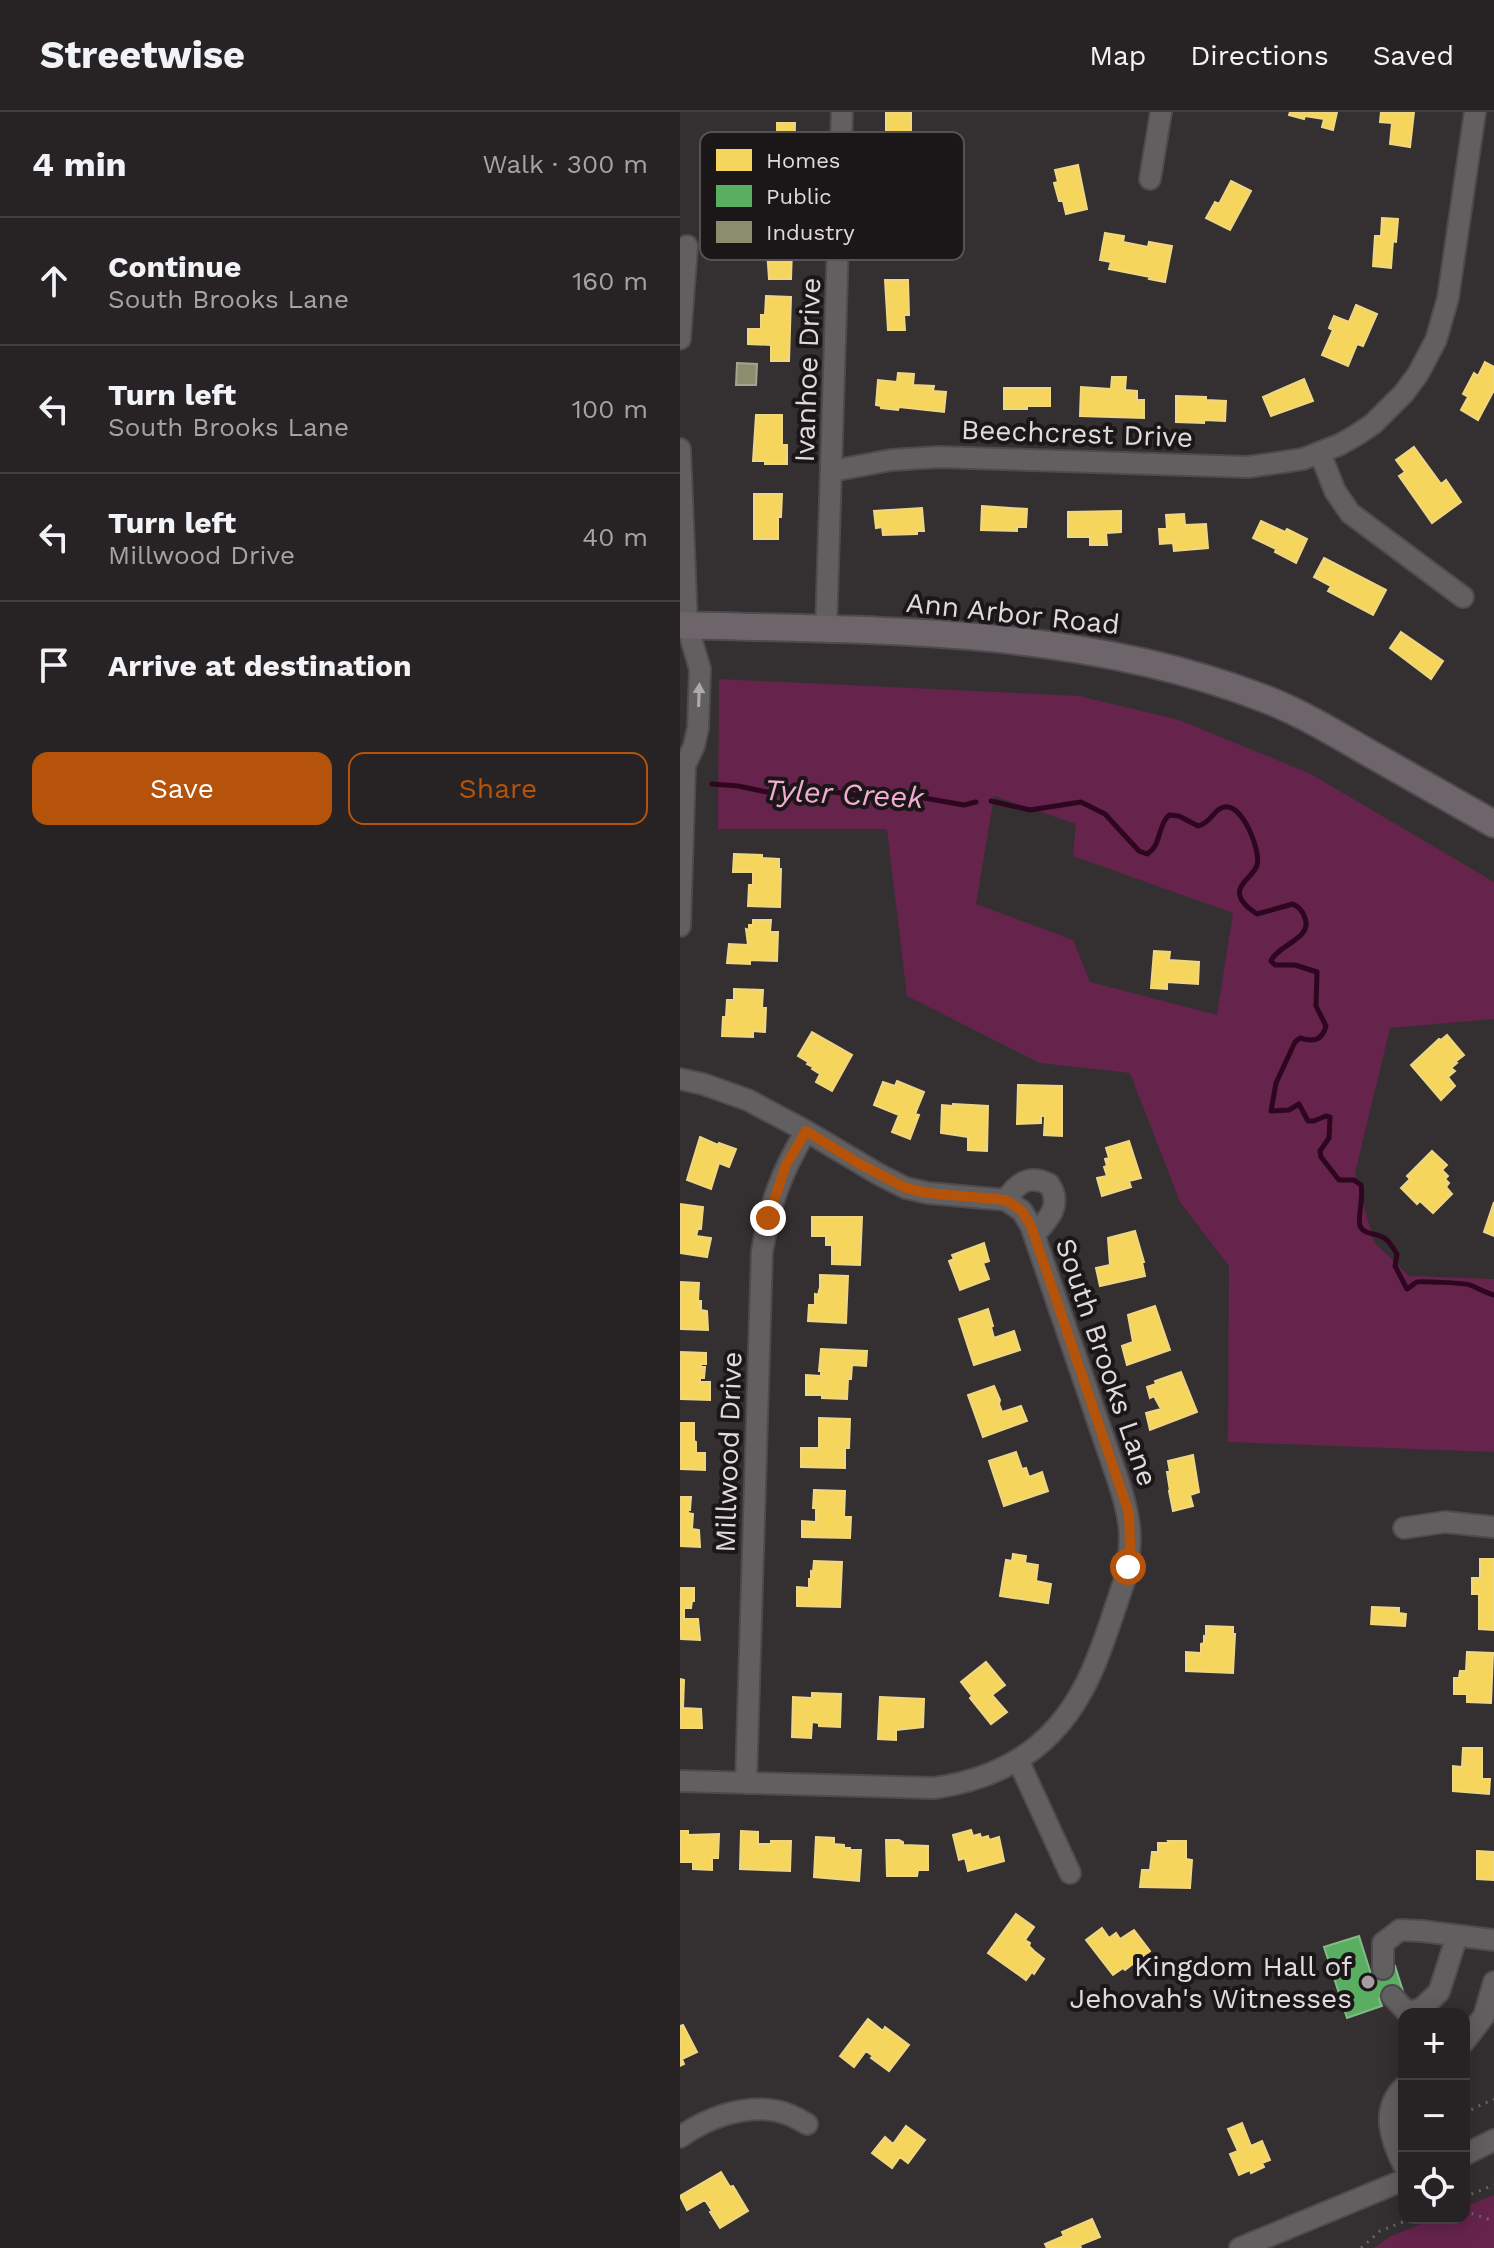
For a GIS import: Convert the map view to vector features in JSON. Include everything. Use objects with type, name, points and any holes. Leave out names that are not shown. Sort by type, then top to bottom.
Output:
[{"type":"main road","name":"Ann Arbor Road","points":[[682,632],[826,630],[1009,639],[1101,651],[1173,668],[1224,683],[1292,710],[1494,824]]},
{"type":"street","name":"Ivanhoe Drive","points":[[841,132],[842,112]]},
{"type":"street","points":[[1150,179],[1161,112]]},
{"type":"street","name":"Beechcrest Drive","points":[[832,471],[891,460],[939,457],[1248,467],[1282,463],[1320,453],[1358,434],[1392,407],[1418,374],[1436,340],[1448,298],[1475,112]]},
{"type":"street","points":[[680,339],[687,246]]},
{"type":"street","name":"Ivanhoe Drive","points":[[826,630],[838,260]]},
{"type":"street","points":[[680,449],[682,632],[700,669],[698,728],[694,746],[682,760],[680,926]]},
{"type":"street","points":[[1320,453],[1335,491],[1350,513],[1463,597]]},
{"type":"street","points":[[680,1079],[748,1100],[906,1188],[1006,1200]]},
{"type":"street","name":"Millwood Drive","points":[[746,1783],[762,1252],[777,1186],[806,1131]]},
{"type":"street","name":"South Brooks Lane","points":[[680,1781],[934,1788],[979,1779],[1018,1760],[1039,1745],[1056,1728],[1083,1690],[1124,1582],[1130,1545],[1129,1513],[1028,1219],[1006,1200],[1014,1186],[1035,1180],[1049,1184],[1055,1194],[1055,1205],[1034,1235]]},
{"type":"street","points":[[1404,1528],[1445,1522],[1494,1527]]},
{"type":"street","points":[[1018,1760],[1070,1873]]},
{"type":"street","points":[[1383,1969],[1383,1943],[1400,1930],[1494,1940]]},
{"type":"street","points":[[1392,1996],[1407,2012],[1421,2009],[1439,1992],[1457,1936]]},
{"type":"street","points":[[1470,2034],[1484,2016],[1494,1982]]},
{"type":"street","points":[[1398,2092],[1389,2118],[1398,2154]]},
{"type":"street","points":[[680,2137],[723,2115],[754,2109],[788,2113],[807,2124]]},
{"type":"street","points":[[1470,2152],[1494,2140]]},
{"type":"street","points":[[1240,2248],[1398,2182]]},
{"type":"path","points":[[1470,2110],[1494,2099]]},
{"type":"path","points":[[1470,2195],[1494,2185]]},
{"type":"path","points":[[1470,2213],[1494,2221]]},
{"type":"path","points":[[1361,2248],[1380,2231],[1398,2224]]},
{"type":"shaded area","points":[[719,679],[1079,696],[1179,720],[1311,774],[1494,882],[1494,1019],[1390,1028],[1355,1173],[1374,1242],[1409,1276],[1494,1279],[1494,1452],[1228,1442],[1229,1266],[1180,1202],[1130,1073],[1040,1063],[907,996],[887,829],[718,829]],"holes":[[[994,796],[1076,824],[1073,856],[1233,913],[1217,1015],[1090,982],[1073,940],[976,904]]]},
{"type":"shaded area","points":[[1494,2195],[1494,2248],[1374,2248],[1389,2237],[1421,2224],[1470,2224],[1470,2205]]},
{"type":"building: Homes","points":[[886,112],[911,112],[911,132],[886,132]]},
{"type":"building: Homes","points":[[1290,112],[1337,112],[1333,130],[1322,127],[1324,119],[1305,116],[1304,119],[1289,115]]},
{"type":"building: Homes","points":[[1381,112],[1414,112],[1410,147],[1390,144],[1392,123],[1380,122]]},
{"type":"building: Homes","points":[[777,123],[795,123],[795,132],[777,132]]},
{"type":"building: Homes","points":[[1078,165],[1087,209],[1066,214],[1054,183],[1058,182],[1055,170]]},
{"type":"building: Homes","points":[[1231,181],[1251,191],[1230,230],[1206,218],[1215,202],[1219,204]]},
{"type":"building: Homes","points":[[1382,218],[1398,219],[1391,268],[1373,266],[1375,236],[1381,236]]},
{"type":"building: Homes","points":[[1105,233],[1124,236],[1123,242],[1148,247],[1149,242],[1172,246],[1165,282],[1109,269],[1111,262],[1100,260]]},
{"type":"building: Homes","points":[[768,260],[792,260],[791,279],[769,279]]},
{"type":"building: Homes","points":[[885,280],[908,280],[909,315],[904,315],[905,330],[888,330]]},
{"type":"building: Homes","points":[[766,296],[791,297],[789,361],[771,361],[771,345],[748,344],[748,329],[761,329]]},
{"type":"building: Homes","points":[[1356,305],[1377,314],[1363,346],[1357,344],[1348,366],[1322,355],[1333,330],[1329,328],[1334,316],[1349,322]]},
{"type":"building: Homes","points":[[1485,362],[1494,367],[1494,390],[1478,420],[1461,410],[1468,397],[1463,394],[1474,373],[1478,376]]},
{"type":"building: Homes","points":[[898,373],[914,374],[913,385],[934,386],[933,391],[946,392],[944,412],[899,407],[898,410],[876,405],[878,380],[897,382]]},
{"type":"building: Homes","points":[[1112,377],[1126,377],[1125,390],[1137,391],[1137,400],[1144,400],[1144,418],[1080,416],[1081,387],[1111,389]]},
{"type":"building: Homes","points":[[1304,379],[1313,401],[1271,416],[1263,397]]},
{"type":"building: Homes","points":[[1004,388],[1050,388],[1050,406],[1004,409]]},
{"type":"building: Homes","points":[[1176,396],[1226,401],[1225,421],[1176,422]]},
{"type":"building: Homes","points":[[756,415],[782,415],[782,445],[787,445],[787,464],[753,461]]},
{"type":"building: Homes","points":[[1414,447],[1441,484],[1446,480],[1461,502],[1432,523],[1399,476],[1405,472],[1396,460]]},
{"type":"building: Homes","points":[[754,494],[782,494],[778,539],[754,539]]},
{"type":"building: Homes","points":[[982,506],[1027,509],[1026,527],[1017,527],[1017,531],[981,530]]},
{"type":"building: Homes","points":[[922,508],[924,531],[883,535],[882,527],[876,528],[874,511]]},
{"type":"building: Homes","points":[[1121,511],[1121,532],[1106,533],[1107,545],[1090,545],[1090,537],[1068,537],[1068,512]]},
{"type":"building: Homes","points":[[1184,514],[1185,525],[1206,524],[1208,548],[1174,551],[1173,543],[1160,544],[1159,529],[1167,529],[1166,515]]},
{"type":"building: Homes","points":[[1261,521],[1307,539],[1296,563],[1253,538]]},
{"type":"building: Homes","points":[[1324,558],[1386,590],[1373,615],[1328,591],[1331,586],[1314,577]]},
{"type":"building: Homes","points":[[1401,632],[1443,661],[1431,679],[1390,648]]},
{"type":"building: Homes","points":[[734,854],[779,859],[780,907],[748,906],[753,872],[733,872]]},
{"type":"building: Homes","points":[[753,920],[771,920],[770,932],[778,932],[777,961],[727,963],[729,944],[748,945],[746,929],[753,925]]},
{"type":"building: Homes","points":[[1154,951],[1170,952],[1169,960],[1199,962],[1198,984],[1167,982],[1167,989],[1151,988]]},
{"type":"building: Homes","points":[[734,989],[763,990],[765,1032],[753,1031],[753,1037],[722,1036],[727,1000],[734,1000]]},
{"type":"building: Homes","points":[[812,1032],[852,1055],[832,1091],[816,1082],[820,1074],[798,1056]]},
{"type":"building: Homes","points":[[1447,1035],[1464,1055],[1455,1062],[1451,1068],[1455,1071],[1448,1077],[1455,1086],[1441,1100],[1411,1065]]},
{"type":"building: Homes","points":[[897,1081],[924,1092],[910,1139],[892,1132],[899,1115],[874,1105],[883,1082],[895,1086]]},
{"type":"building: Homes","points":[[1018,1085],[1062,1086],[1062,1136],[1044,1135],[1045,1116],[1041,1116],[1041,1123],[1017,1124]]},
{"type":"building: Homes","points":[[942,1105],[988,1106],[987,1151],[968,1150],[968,1137],[941,1133]]},
{"type":"building: Homes","points":[[700,1137],[736,1149],[729,1167],[719,1163],[711,1189],[687,1180]]},
{"type":"building: Homes","points":[[1129,1141],[1141,1178],[1129,1181],[1131,1187],[1102,1196],[1097,1178],[1107,1176],[1104,1167],[1107,1166],[1105,1159],[1109,1158],[1106,1148]]},
{"type":"building: Homes","points":[[1432,1151],[1447,1165],[1442,1170],[1448,1176],[1445,1179],[1449,1183],[1446,1187],[1452,1194],[1433,1213],[1420,1201],[1417,1204],[1401,1188],[1410,1179],[1407,1176]]},
{"type":"building: Homes","points":[[1494,1202],[1494,1236],[1484,1232]]},
{"type":"building: Homes","points":[[680,1204],[703,1207],[701,1229],[698,1229],[696,1236],[711,1238],[707,1257],[680,1253]]},
{"type":"building: Homes","points":[[812,1217],[862,1217],[860,1265],[832,1264],[832,1245],[826,1245],[826,1236],[812,1236]]},
{"type":"building: Homes","points":[[1135,1231],[1145,1276],[1100,1286],[1096,1268],[1110,1265],[1108,1238]]},
{"type":"building: Homes","points":[[984,1243],[989,1261],[983,1263],[989,1279],[960,1290],[949,1261],[954,1259],[952,1255]]},
{"type":"building: Homes","points":[[820,1275],[848,1276],[846,1323],[808,1321],[809,1305],[815,1305],[815,1294],[818,1295]]},
{"type":"building: Homes","points":[[680,1282],[699,1283],[698,1301],[701,1301],[701,1310],[707,1311],[708,1330],[680,1329]]},
{"type":"building: Homes","points":[[1155,1306],[1170,1350],[1127,1365],[1122,1346],[1133,1342],[1128,1315]]},
{"type":"building: Homes","points":[[988,1309],[994,1338],[1014,1331],[1020,1350],[974,1365],[959,1319]]},
{"type":"building: Homes","points":[[821,1349],[867,1351],[866,1366],[852,1365],[847,1399],[806,1395],[806,1375],[821,1376]]},
{"type":"building: Homes","points":[[680,1352],[706,1353],[706,1364],[701,1364],[705,1367],[704,1378],[700,1378],[700,1382],[710,1382],[710,1400],[680,1399]]},
{"type":"building: Homes","points":[[1181,1372],[1197,1412],[1150,1430],[1146,1413],[1161,1409],[1154,1396],[1150,1398],[1147,1387]]},
{"type":"building: Homes","points":[[994,1386],[1002,1412],[1021,1406],[1027,1421],[983,1437],[968,1395]]},
{"type":"building: Homes","points":[[819,1418],[850,1419],[845,1468],[801,1467],[801,1448],[819,1448]]},
{"type":"building: Homes","points":[[680,1423],[694,1423],[696,1453],[705,1453],[705,1470],[680,1469]]},
{"type":"building: Homes","points":[[1016,1452],[1022,1469],[1026,1468],[1029,1477],[1042,1472],[1048,1491],[1004,1506],[989,1461]]},
{"type":"building: Homes","points":[[1193,1455],[1199,1492],[1190,1495],[1193,1506],[1173,1511],[1168,1461]]},
{"type":"building: Homes","points":[[814,1490],[845,1491],[844,1517],[851,1517],[850,1538],[802,1537],[802,1521],[816,1522]]},
{"type":"building: Homes","points":[[680,1497],[691,1497],[688,1513],[693,1514],[692,1529],[699,1530],[700,1547],[680,1546]]},
{"type":"building: Homes","points":[[1013,1554],[1026,1556],[1025,1563],[1038,1565],[1036,1581],[1051,1584],[1048,1603],[1000,1596],[1006,1560],[1012,1561]]},
{"type":"building: Homes","points":[[1480,1559],[1494,1559],[1494,1630],[1479,1629],[1479,1594],[1472,1594],[1472,1578],[1480,1578]]},
{"type":"building: Homes","points":[[814,1561],[842,1562],[840,1607],[797,1606],[797,1587],[809,1588]]},
{"type":"building: Homes","points":[[680,1588],[694,1588],[694,1601],[691,1608],[684,1608],[684,1619],[698,1619],[700,1640],[681,1639]]},
{"type":"building: Homes","points":[[1372,1607],[1399,1608],[1399,1613],[1406,1614],[1405,1626],[1371,1624]]},
{"type":"building: Homes","points":[[1206,1626],[1233,1627],[1233,1673],[1186,1671],[1186,1652],[1201,1653]]},
{"type":"building: Homes","points":[[1467,1652],[1493,1653],[1491,1703],[1467,1702],[1467,1694],[1454,1694],[1454,1678],[1459,1678],[1460,1671],[1466,1671]]},
{"type":"building: Homes","points":[[986,1662],[1005,1685],[992,1695],[1007,1712],[991,1724],[961,1682]]},
{"type":"building: Homes","points":[[680,1679],[684,1680],[683,1708],[701,1709],[702,1728],[680,1728]]},
{"type":"building: Homes","points":[[812,1693],[841,1694],[840,1727],[819,1726],[819,1723],[812,1722],[811,1738],[792,1737],[793,1697],[812,1698]]},
{"type":"building: Homes","points":[[880,1697],[924,1699],[923,1727],[896,1730],[896,1740],[878,1739]]},
{"type":"building: Homes","points":[[1463,1748],[1482,1748],[1482,1779],[1490,1779],[1489,1794],[1453,1791],[1453,1766],[1462,1767]]},
{"type":"building: Homes","points":[[971,1830],[973,1836],[988,1836],[989,1840],[999,1837],[1004,1861],[968,1871],[965,1858],[959,1860],[953,1835]]},
{"type":"building: Homes","points":[[680,1831],[688,1831],[688,1835],[719,1834],[718,1858],[712,1858],[712,1870],[693,1869],[693,1862],[680,1862]]},
{"type":"building: Homes","points":[[741,1831],[758,1832],[758,1844],[791,1841],[790,1871],[740,1869]]},
{"type":"building: Homes","points":[[816,1837],[834,1838],[834,1844],[861,1850],[859,1881],[814,1877]]},
{"type":"building: Homes","points":[[886,1840],[899,1840],[903,1845],[928,1846],[928,1870],[918,1870],[917,1876],[887,1876]]},
{"type":"building: Homes","points":[[1186,1841],[1186,1859],[1192,1860],[1190,1888],[1140,1887],[1142,1870],[1150,1870],[1152,1852],[1158,1852],[1158,1843]]},
{"type":"building: Homes","points":[[1477,1851],[1494,1852],[1494,1880],[1477,1879]]},
{"type":"building: Homes","points":[[1016,1914],[1034,1927],[1025,1940],[1044,1959],[1026,1980],[988,1953]]},
{"type":"building: Homes","points":[[1102,1928],[1109,1938],[1116,1933],[1120,1939],[1134,1930],[1150,1951],[1113,1975],[1086,1940]]},
{"type":"building: Homes","points":[[868,2019],[909,2045],[889,2071],[866,2051],[854,2067],[840,2056]]},
{"type":"building: Homes","points":[[683,2025],[697,2052],[682,2059],[684,2064],[680,2066],[680,2026]]},
{"type":"building: Homes","points":[[1242,2123],[1251,2146],[1262,2141],[1270,2160],[1262,2163],[1264,2167],[1239,2175],[1230,2154],[1238,2151],[1228,2129]]},
{"type":"building: Homes","points":[[906,2126],[925,2140],[908,2163],[900,2157],[892,2168],[872,2153],[885,2137],[893,2144]]},
{"type":"building: Homes","points":[[721,2172],[748,2211],[720,2228],[705,2200],[687,2210],[680,2196]]},
{"type":"building: Homes","points":[[1092,2219],[1100,2237],[1080,2245],[1081,2248],[1047,2248],[1045,2244],[1064,2236],[1062,2232]]},
{"type":"building: Public","name":"Kingdom Hall of Jehovah's Witnesses","points":[[1359,1936],[1371,1974],[1395,1966],[1403,1991],[1379,1999],[1382,2006],[1347,2018],[1324,1947]]},
{"type":"building: Industry","points":[[737,363],[757,364],[756,385],[736,385]]},
{"type":"waterway","name":"Tyler Creek","points":[[712,784],[772,793],[788,790],[827,791],[855,795],[907,795],[964,805],[976,802]]},
{"type":"waterway","name":"Tyler Creek","points":[[991,801],[1030,810],[1081,802],[1105,814],[1139,851],[1147,854],[1155,846],[1169,815],[1179,816],[1198,826],[1224,807],[1234,809],[1250,832],[1258,859],[1239,892],[1241,899],[1257,914],[1293,904],[1302,911],[1306,925],[1304,931],[1271,961],[1275,965],[1295,965],[1317,972],[1316,1006],[1326,1026],[1316,1039],[1300,1038],[1295,1042],[1276,1083],[1271,1111],[1289,1110],[1299,1104],[1308,1121],[1330,1117],[1329,1138],[1320,1151],[1321,1157],[1339,1180],[1354,1180],[1361,1185],[1360,1226],[1390,1243],[1397,1254],[1395,1266],[1407,1289],[1417,1282],[1452,1283],[1470,1285],[1494,1295]]},
{"type":"place","name":"Kingdom Hall of Jehovah's Witnesses","points":[[1368,1982]]},
{"type":"route","points":[[768,1218],[786,1165],[806,1131],[906,1188],[1006,1200],[1022,1211],[1031,1226],[1129,1513],[1128,1567]]}]
